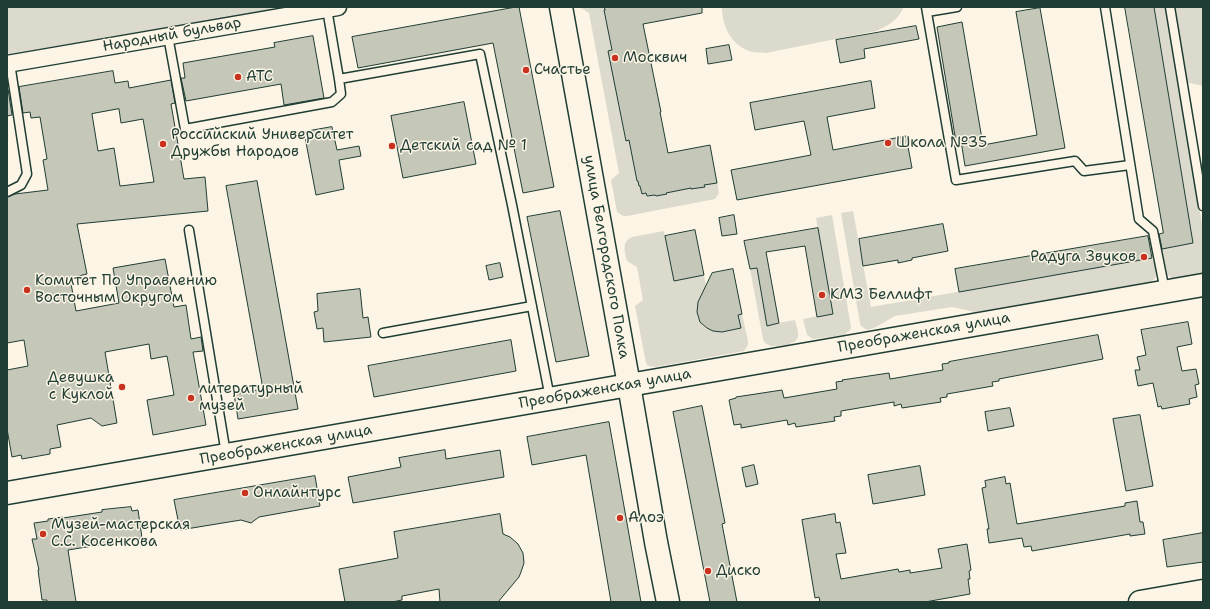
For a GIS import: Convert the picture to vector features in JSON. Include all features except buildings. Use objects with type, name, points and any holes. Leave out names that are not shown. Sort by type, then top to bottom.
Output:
[{"type":"main road","name":"улица Белгородского Полка","points":[[561,7],[668,602]]},
{"type":"main road","name":"Преображенская улица","points":[[7,493],[1203,285]]},
{"type":"main road","points":[[1140,602],[1203,591]]},
{"type":"street","name":"Народный бульвар","points":[[8,63],[333,8]]},
{"type":"lane","points":[[957,7],[926,9],[956,180],[1075,161],[1084,171],[1130,165]]},
{"type":"lane","points":[[1105,7],[1139,219],[1154,231],[1165,292]]},
{"type":"lane","points":[[1170,7],[1203,206]]},
{"type":"lane","points":[[168,36],[185,129],[332,102],[341,94],[333,8]]},
{"type":"lane","points":[[339,79],[480,54],[512,204],[550,399]]},
{"type":"lane","points":[[7,192],[21,185],[27,174],[8,63]]},
{"type":"lane","points":[[189,230],[226,456]]},
{"type":"lane","points":[[384,333],[532,306]]},
{"type":"shaded area","points":[[7,7],[332,7],[7,62]]},
{"type":"shaded area","points":[[581,7],[604,7],[605,10],[606,23],[612,50],[618,102],[626,141],[629,141],[637,181],[642,193],[646,193],[647,196],[656,196],[691,188],[705,187],[704,185],[712,183],[712,180],[717,179],[719,193],[715,199],[627,216],[623,216],[617,212],[611,180],[619,173],[589,13]]},
{"type":"shaded area","points":[[722,7],[904,7],[892,22],[876,31],[766,53],[746,49],[739,46],[734,41],[726,29],[722,14]]},
{"type":"shaded area","points":[[1154,7],[1166,7],[1203,230],[1203,273],[1176,278],[1172,278],[1166,274],[1161,249],[1193,243]]},
{"type":"shaded area","points":[[1174,7],[1203,7],[1203,86],[1186,82]]},
{"type":"shaded area","points":[[853,211],[871,307],[1152,258],[1157,275],[1156,278],[1150,282],[975,312],[952,307],[895,316],[874,328],[867,330],[861,326],[860,323],[841,213]]},
{"type":"shaded area","points":[[832,215],[851,327],[850,330],[844,335],[813,339],[807,335],[803,319],[833,313],[816,218]]},
{"type":"shaded area","points":[[664,231],[674,280],[704,275],[707,292],[700,322],[714,331],[729,331],[740,328],[738,315],[742,314],[748,341],[748,345],[744,351],[656,367],[648,366],[646,363],[635,306],[643,300],[637,267],[627,261],[625,244],[632,237]]},
{"type":"shaded area","points":[[757,268],[767,325],[795,320],[798,337],[790,344],[771,346],[765,343],[763,339],[750,269]]},
{"type":"place","name":"Москвич","points":[[615,58]]},
{"type":"place","name":"Счастье","points":[[526,70]]},
{"type":"place","name":"АТС","points":[[238,77]]},
{"type":"place","name":"Школа №35","points":[[888,143]]},
{"type":"place","name":"Российский Университет Дружбы Народов","points":[[163,144]]},
{"type":"place","name":"Детский сад № 1","points":[[392,146]]},
{"type":"place","name":"Радуга Звуков","points":[[1144,257]]},
{"type":"place","name":"Комитет По Управлению Восточным Округом","points":[[27,290]]},
{"type":"place","name":"КМЗ Беллифт","points":[[822,295]]},
{"type":"place","name":"Девушка с Куклой","points":[[122,387]]},
{"type":"place","name":"литературный музей","points":[[191,398]]},
{"type":"place","name":"Онлайнтурс","points":[[245,493]]},
{"type":"place","name":"Алоэ","points":[[620,518]]},
{"type":"place","name":"Музей-мастерская С.С. Косенкова","points":[[43,534]]},
{"type":"place","name":"Диско","points":[[708,571]]}]
